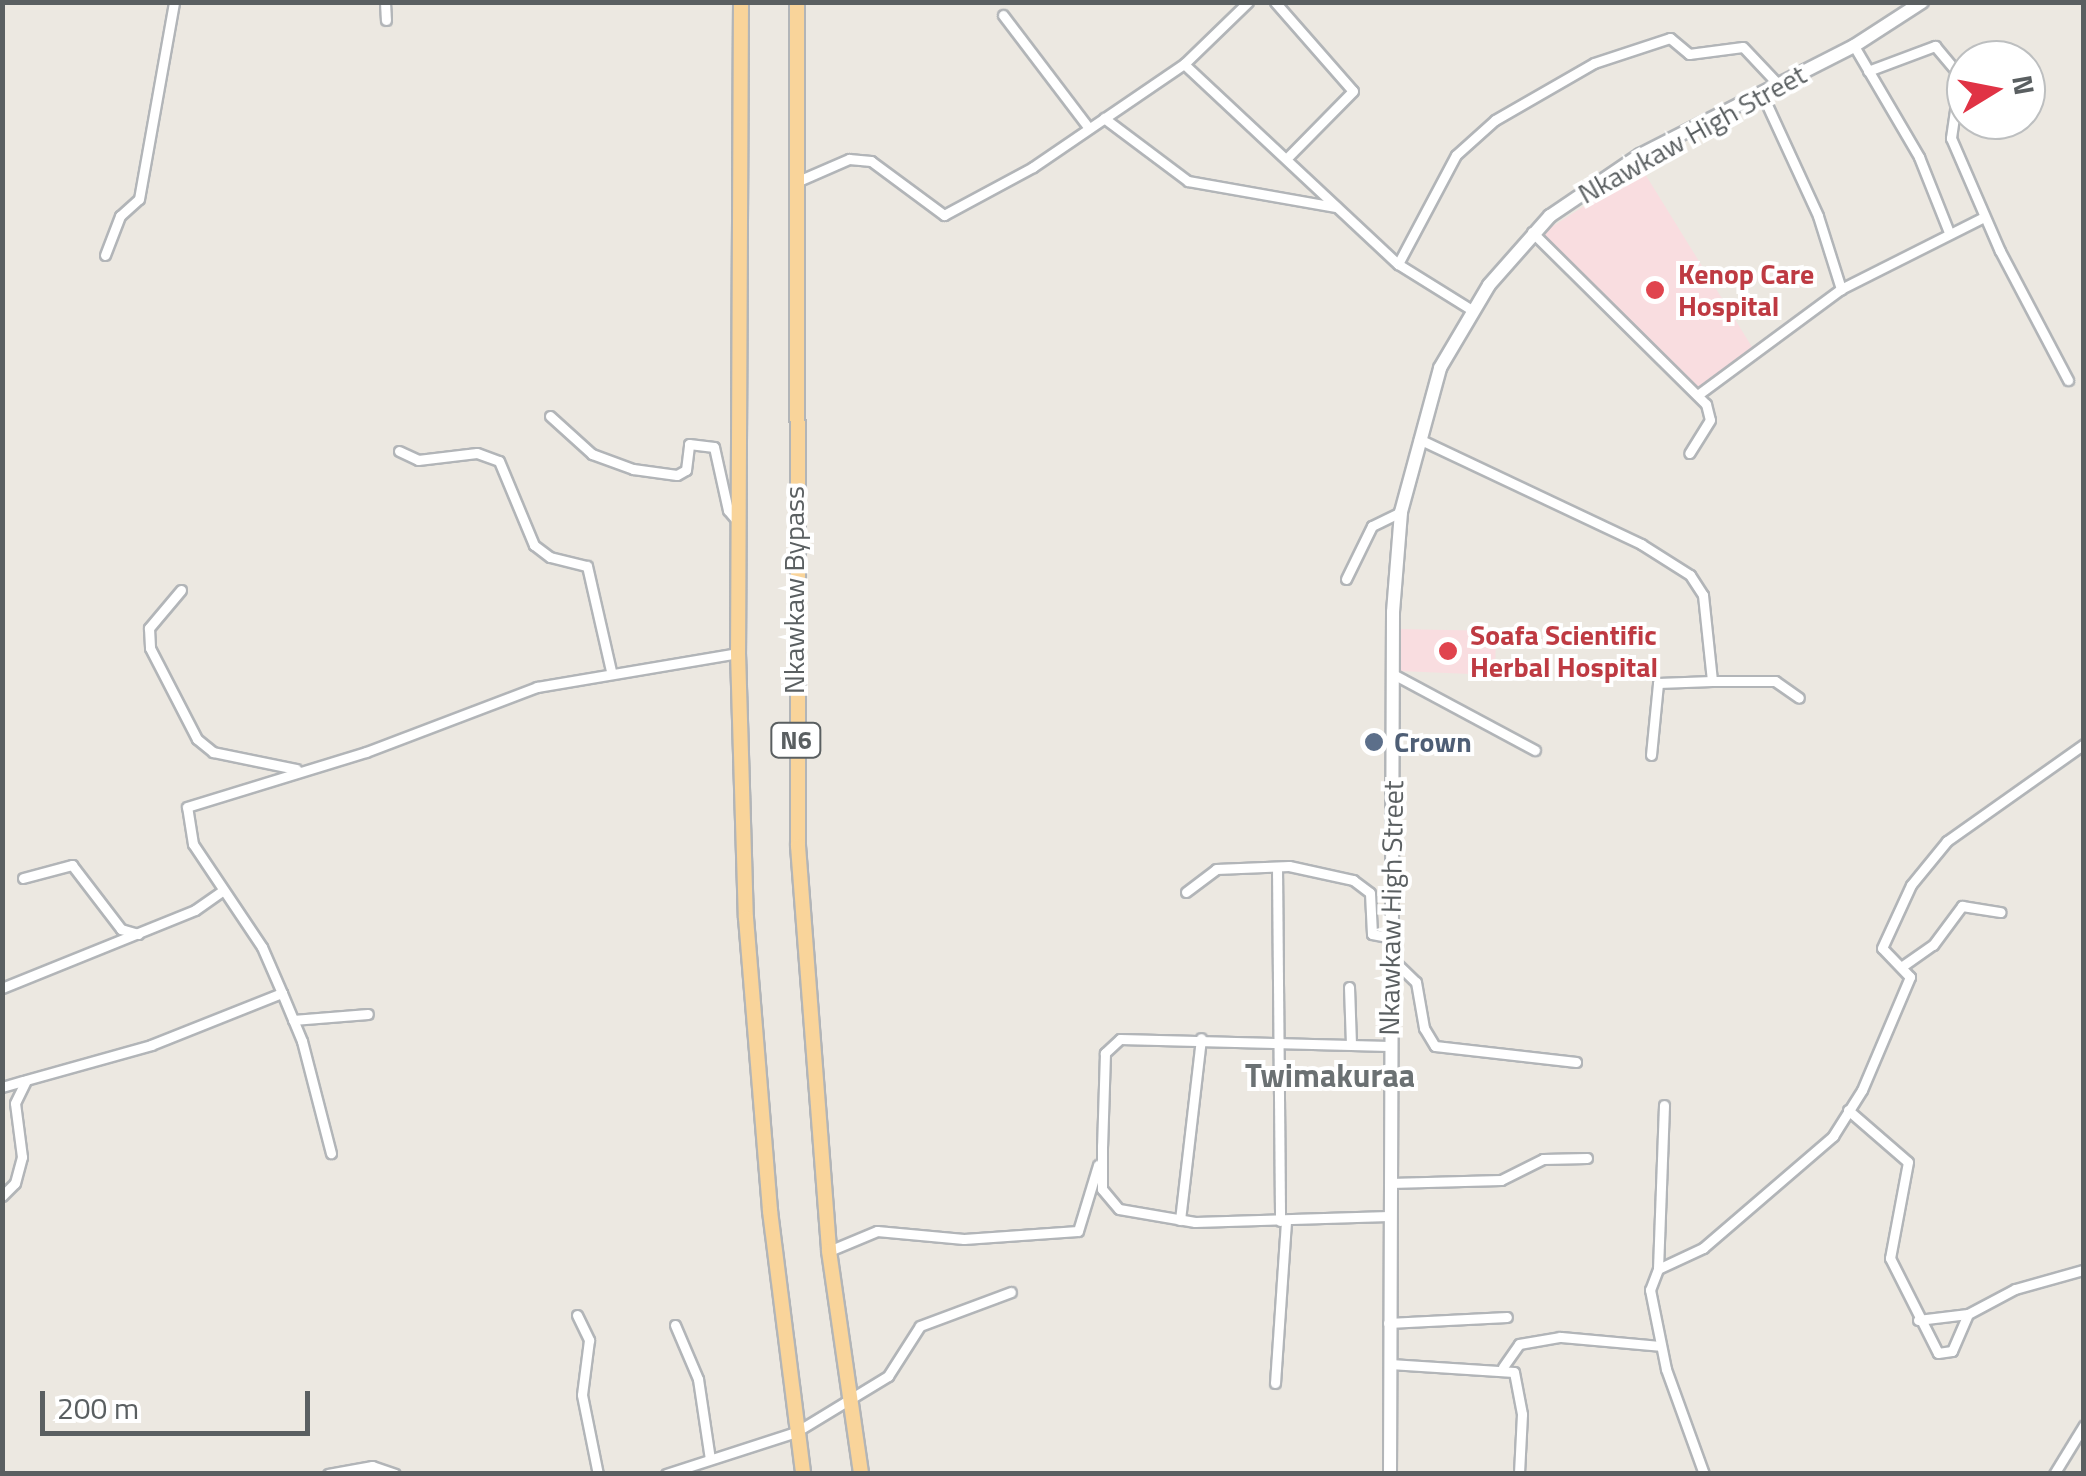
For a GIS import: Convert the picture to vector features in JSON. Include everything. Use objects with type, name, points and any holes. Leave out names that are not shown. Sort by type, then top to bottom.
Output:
[{"type":"highway","name":"Nkawkaw Bypass","points":[[741,2],[738,653],[746,918],[796,1432],[804,1474]]},
{"type":"highway","name":"Nkawkaw Bypass","points":[[796,2],[798,846],[829,1251],[860,1474]]},
{"type":"main road","name":"Nkawkaw High Street","points":[[1390,1474],[1393,674],[1401,512],[1440,368],[1472,310],[1532,232],[1609,174],[1854,46],[1922,2]]},
{"type":"street","points":[[105,254],[120,216],[139,199],[174,2]]},
{"type":"street","points":[[384,2],[386,20]]},
{"type":"street","points":[[796,182],[849,160],[871,161],[944,214],[1016,178],[1184,64],[1248,2]]},
{"type":"street","points":[[1275,2],[1353,91],[1289,156]]},
{"type":"street","points":[[1003,15],[1088,127]]},
{"type":"street","points":[[1398,264],[1456,155],[1495,120],[1594,63],[1670,38],[1689,54],[1743,47],[1778,84]]},
{"type":"street","points":[[1854,46],[1928,175],[1948,230]]},
{"type":"street","points":[[1868,71],[1928,48],[1943,51],[1962,86],[1951,138],[1984,217],[2068,380]]},
{"type":"street","points":[[1184,64],[1289,156],[1336,207],[1398,264],[1472,310]]},
{"type":"street","points":[[1762,94],[1818,216],[1842,289]]},
{"type":"street","points":[[1104,118],[1188,180],[1336,207]]},
{"type":"street","points":[[1699,394],[1842,289],[1948,230],[1984,217]]},
{"type":"street","points":[[1532,232],[1699,394],[1710,420],[1689,454]]},
{"type":"street","points":[[550,416],[592,454],[633,469],[677,474],[686,470],[688,444],[714,447],[728,510],[739,523]]},
{"type":"street","points":[[1418,438],[1641,544],[1690,575],[1703,595],[1712,681]]},
{"type":"street","points":[[398,451],[418,460],[478,453],[499,462],[534,545],[550,557],[587,566],[611,671]]},
{"type":"street","points":[[1346,578],[1372,526],[1387,513],[1401,512]]},
{"type":"street","points":[[181,590],[149,628],[150,648],[197,740],[213,752],[296,769]]},
{"type":"street","points":[[331,1154],[282,993],[262,946],[220,892],[194,844],[187,807],[296,769],[366,752],[506,696],[611,671],[738,653]]},
{"type":"street","points":[[1393,674],[1535,750]]},
{"type":"street","points":[[1651,755],[1658,683],[1775,681],[1799,698]]},
{"type":"street","points":[[1658,1269],[1703,1248],[1767,1199],[1833,1136],[1910,977],[1904,965],[1882,948],[1925,866],[1946,841],[2084,744]]},
{"type":"street","points":[[23,878],[72,865],[121,929],[141,934]]},
{"type":"street","points":[[1275,1384],[1283,1221],[1276,866]]},
{"type":"street","points":[[1186,892],[1212,870],[1276,866],[1367,888],[1368,928],[1392,938]]},
{"type":"street","points":[[2,988],[141,934],[220,892]]},
{"type":"street","points":[[1904,965],[1932,945],[1962,906],[2002,912]]},
{"type":"street","points":[[1392,959],[1416,982],[1424,1028],[1435,1046],[1576,1062]]},
{"type":"street","points":[[1349,987],[1351,1044]]},
{"type":"street","points":[[2,1087],[151,1045],[282,993]]},
{"type":"street","points":[[292,1020],[356,1010],[368,1014]]},
{"type":"street","points":[[1180,1220],[1200,1038]]},
{"type":"street","points":[[1389,1046],[1200,1038],[1108,1044],[1102,1146],[1107,1202],[1180,1220],[1389,1216]]},
{"type":"street","points":[[2,1196],[15,1183],[22,1157],[16,1103],[26,1080]]},
{"type":"street","points":[[1664,1104],[1658,1269],[1650,1290],[1662,1346],[1704,1474]]},
{"type":"street","points":[[1848,1110],[1908,1162],[1890,1258],[1918,1320],[1944,1356],[1968,1314]]},
{"type":"street","points":[[829,1251],[877,1232],[964,1239],[1078,1231],[1102,1146]]},
{"type":"street","points":[[1390,1183],[1501,1180],[1543,1160],[1587,1158]]},
{"type":"street","points":[[1918,1320],[1968,1314],[2015,1290],[2083,1270]]},
{"type":"street","points":[[666,1474],[796,1432],[888,1376],[920,1326],[1011,1292]]},
{"type":"street","points":[[577,1316],[589,1340],[582,1395],[598,1474]]},
{"type":"street","points":[[1388,1323],[1507,1318]]},
{"type":"street","points":[[675,1325],[698,1379],[710,1460]]},
{"type":"street","points":[[1503,1367],[1519,1344],[1560,1337],[1662,1346]]},
{"type":"street","points":[[1390,1364],[1440,1370],[1503,1367],[1514,1372],[1520,1398],[1518,1474]]},
{"type":"street","points":[[2054,1474],[2084,1425]]},
{"type":"street","points":[[328,1474],[372,1466],[395,1474]]},
{"type":"shaded area","name":"Kenop Care Hospital","points":[[1642,169],[1752,347],[1690,397],[1542,233]]},
{"type":"shaded area","name":"Soafa Scientific Herbal Hospital","points":[[1400,629],[1496,631],[1495,675],[1399,671]]},
{"type":"place","name":"Kenop Care Hospital","points":[[1655,290]]},
{"type":"place","name":"Soafa Scientific Herbal Hospital","points":[[1448,651]]},
{"type":"place","name":"Crown","points":[[1374,742]]},
{"type":"district","name":"Twimakuraa","points":[[1330,1075]]}]
